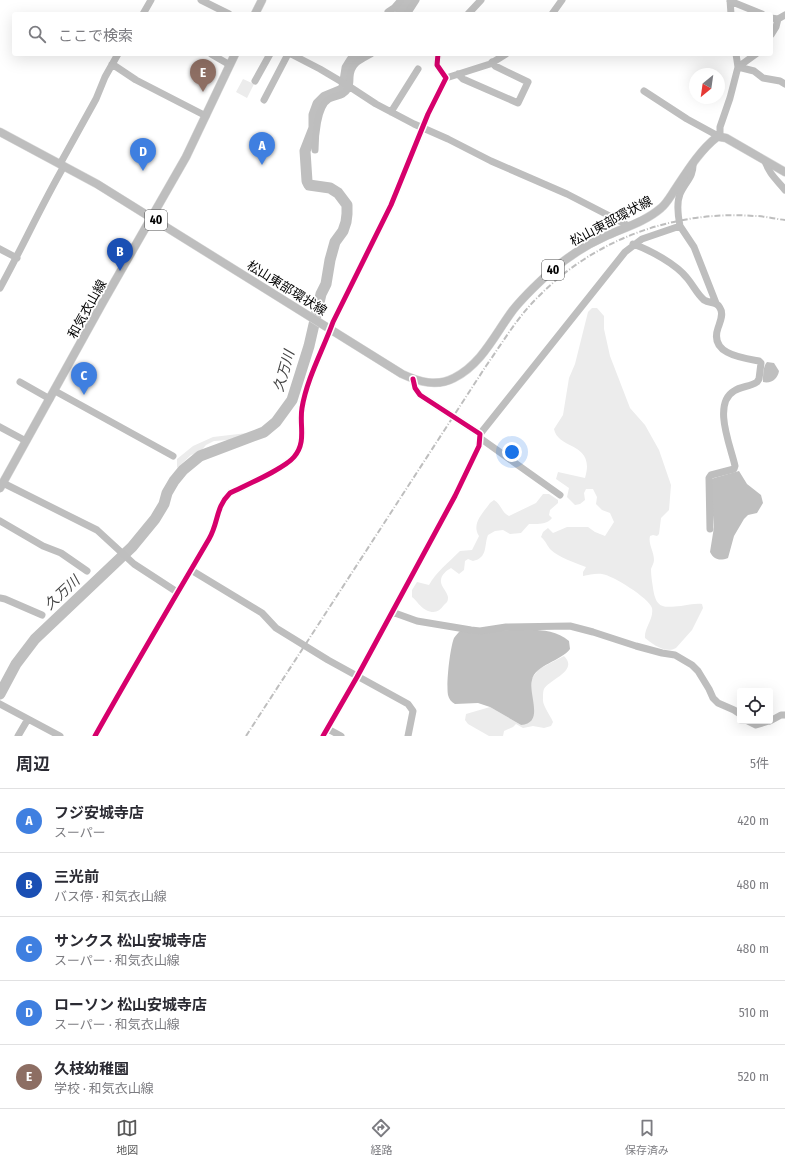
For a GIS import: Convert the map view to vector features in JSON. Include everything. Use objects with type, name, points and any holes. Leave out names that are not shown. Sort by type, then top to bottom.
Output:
[{"type":"main road","points":[[256,12],[262,0]]},
{"type":"main road","name":"和気衣山線","points":[[2,481],[55,391],[186,157],[234,56]]},
{"type":"main road","name":"松山東部環状線","points":[[0,132],[97,184],[402,374],[413,379],[434,383],[444,382],[461,374],[484,353],[524,297],[568,258],[584,247],[649,217],[663,207],[693,163],[714,140],[720,137]]},
{"type":"main road","points":[[720,137],[726,138],[785,172]]},
{"type":"street","points":[[144,12],[151,0]]},
{"type":"street","points":[[201,0],[225,12]]},
{"type":"street","points":[[389,12],[401,0]]},
{"type":"street","points":[[409,12],[416,0]]},
{"type":"street","points":[[470,12],[481,0]]},
{"type":"street","points":[[553,12],[562,0]]},
{"type":"street","points":[[731,12],[730,1],[757,12]]},
{"type":"street","points":[[773,32],[776,27],[778,17]]},
{"type":"street","points":[[0,288],[96,100],[117,56]]},
{"type":"street","points":[[214,56],[230,65]]},
{"type":"street","points":[[255,80],[269,56]]},
{"type":"street","points":[[263,99],[276,83],[289,56]]},
{"type":"street","points":[[294,56],[346,84],[391,112],[491,161],[567,194],[629,226]]},
{"type":"street","points":[[315,150],[315,136],[318,129],[320,111],[324,103],[330,98],[341,96],[348,89],[346,84],[354,63],[367,56]]},
{"type":"street","points":[[438,56],[437,65],[446,78]]},
{"type":"street","points":[[95,736],[138,658],[211,535],[219,508],[226,498],[230,493],[289,462],[299,448],[302,439],[301,415],[303,402],[328,328],[391,205],[422,127],[446,78],[492,62],[502,56]]},
{"type":"street","points":[[644,91],[720,137],[720,128],[738,67],[736,56]]},
{"type":"street","points":[[738,67],[753,56]]},
{"type":"street","points":[[458,74],[463,79],[518,103],[528,82],[495,66],[492,62]]},
{"type":"street","points":[[112,64],[136,80],[206,116]]},
{"type":"street","points":[[738,67],[754,71],[763,78],[780,81],[785,84]]},
{"type":"street","points":[[391,112],[418,69]]},
{"type":"street","points":[[765,161],[773,177],[785,190]]},
{"type":"street","points":[[693,163],[694,171],[680,193],[678,200],[680,226],[694,247],[716,303],[720,307],[722,313],[717,333],[718,342],[722,348],[735,357],[759,361],[761,363],[759,379],[757,382],[733,391],[724,403],[723,417],[735,466],[734,469],[730,471],[711,476],[709,478],[710,529]]},
{"type":"street","points":[[323,736],[357,677],[455,496],[479,446],[480,436],[625,252],[633,244],[642,239],[680,226]]},
{"type":"street","points":[[633,244],[643,247],[674,266],[687,278],[705,300],[716,303]]},
{"type":"street","points":[[0,249],[16,258]]},
{"type":"street","points":[[413,379],[415,388],[420,395],[480,436],[560,495]]},
{"type":"street","points":[[20,382],[50,399]]},
{"type":"street","points":[[55,391],[173,456]]},
{"type":"street","points":[[0,427],[26,441]]},
{"type":"street","points":[[2,481],[97,530],[134,564],[177,592]]},
{"type":"street","points":[[0,521],[43,546],[61,553],[87,571]]},
{"type":"street","points":[[190,570],[262,613],[276,628],[357,677],[408,704],[413,711],[408,736]]},
{"type":"street","points":[[0,598],[42,615]]},
{"type":"street","points":[[392,612],[417,621],[471,630],[506,627],[570,626],[662,653],[675,655],[692,665],[698,671],[713,698],[718,703],[737,712]]},
{"type":"street","points":[[2,705],[60,736]]},
{"type":"street","points":[[773,719],[781,715],[785,715]]},
{"type":"street","points":[[18,736],[28,719]]},
{"type":"street","points":[[753,724],[756,726],[763,724]]},
{"type":"street","points":[[328,728],[341,736]]},
{"type":"shaded area","points":[[243,79],[254,84],[247,98],[236,92]]},
{"type":"shaded area","points":[[592,308],[597,308],[604,316],[604,329],[610,356],[630,408],[645,425],[659,450],[671,485],[669,510],[661,518],[659,534],[657,536],[650,536],[650,545],[654,557],[651,571],[654,595],[658,603],[661,605],[674,607],[702,604],[703,608],[692,630],[676,648],[672,650],[659,648],[645,638],[652,608],[644,599],[630,588],[607,575],[597,574],[583,576],[583,572],[586,567],[567,560],[554,553],[541,537],[543,532],[548,528],[553,533],[567,527],[588,527],[605,536],[614,522],[610,513],[602,510],[596,504],[597,497],[593,489],[586,489],[584,493],[585,500],[580,504],[575,505],[567,497],[569,488],[556,479],[558,472],[585,478],[587,466],[585,458],[581,452],[557,436],[554,429],[563,415],[569,378],[575,364],[588,312]]},
{"type":"shaded area","points":[[767,362],[774,363],[779,371],[774,380],[763,382],[764,369]]},
{"type":"shaded area","points":[[247,433],[229,440],[214,441],[206,445],[200,452],[191,455],[177,468],[177,459],[193,446],[213,437]]},
{"type":"shaded area","points":[[739,471],[747,484],[761,495],[763,503],[757,513],[748,515],[744,519],[734,536],[728,558],[718,559],[713,557],[710,552],[714,527],[710,480]]},
{"type":"shaded area","points":[[543,494],[549,494],[558,500],[558,503],[550,510],[549,515],[552,518],[545,523],[529,524],[521,533],[510,534],[503,530],[495,531],[488,535],[485,551],[481,557],[473,561],[468,559],[465,561],[464,570],[459,574],[451,568],[446,571],[441,578],[441,582],[448,599],[440,609],[436,612],[426,610],[412,597],[412,590],[417,582],[429,585],[439,571],[460,551],[472,550],[479,536],[476,527],[477,523],[490,503],[494,500],[509,516],[536,503]]},
{"type":"shaded area","points":[[534,630],[556,633],[569,641],[570,649],[561,657],[543,667],[534,675],[531,686],[534,714],[528,723],[521,725],[490,707],[478,703],[455,704],[450,700],[448,695],[448,675],[451,650],[454,638],[460,631]]},
{"type":"shaded area","points":[[564,656],[568,661],[566,670],[547,685],[543,691],[543,701],[553,722],[551,726],[544,728],[533,726],[523,728],[516,724],[504,731],[503,736],[489,736],[468,724],[465,720],[466,714],[490,707],[521,725],[531,689],[532,678],[539,669]]},
{"type":"waterway","name":"久万川","points":[[401,12],[408,0]]},
{"type":"waterway","name":"久万川","points":[[0,694],[16,664],[35,639],[132,547],[155,519],[164,504],[167,493],[183,470],[200,456],[264,432],[276,422],[292,400],[309,346],[321,294],[326,284],[335,242],[343,231],[347,214],[347,205],[338,193],[330,188],[309,185],[307,181],[305,151],[314,128],[314,115],[318,104],[325,97],[342,90],[344,87],[347,68],[352,60],[359,56]]},
{"type":"railway","points":[[246,736],[486,366],[517,321],[539,296],[561,276],[585,259],[611,244],[638,232],[695,218],[725,215],[759,216],[785,220]]},
{"type":"cycle path","points":[[95,736],[209,539],[219,510],[225,499],[230,493],[282,467],[289,462],[298,451],[302,433],[301,414],[304,397],[316,364],[333,322],[391,205],[428,114],[446,78],[437,65],[438,56]]},
{"type":"cycle path","points":[[323,736],[357,677],[455,496],[479,446],[480,434],[420,395],[415,388],[413,379]]},
{"type":"place","name":"久枝幼稚園","points":[[203,92]]},
{"type":"place","name":"フジ安城寺店","points":[[262,165]]},
{"type":"place","name":"ローソン 松山安城寺店","points":[[143,171]]},
{"type":"place","name":"三光前","points":[[120,271]]},
{"type":"place","name":"サンクス 松山安城寺店","points":[[84,395]]}]
